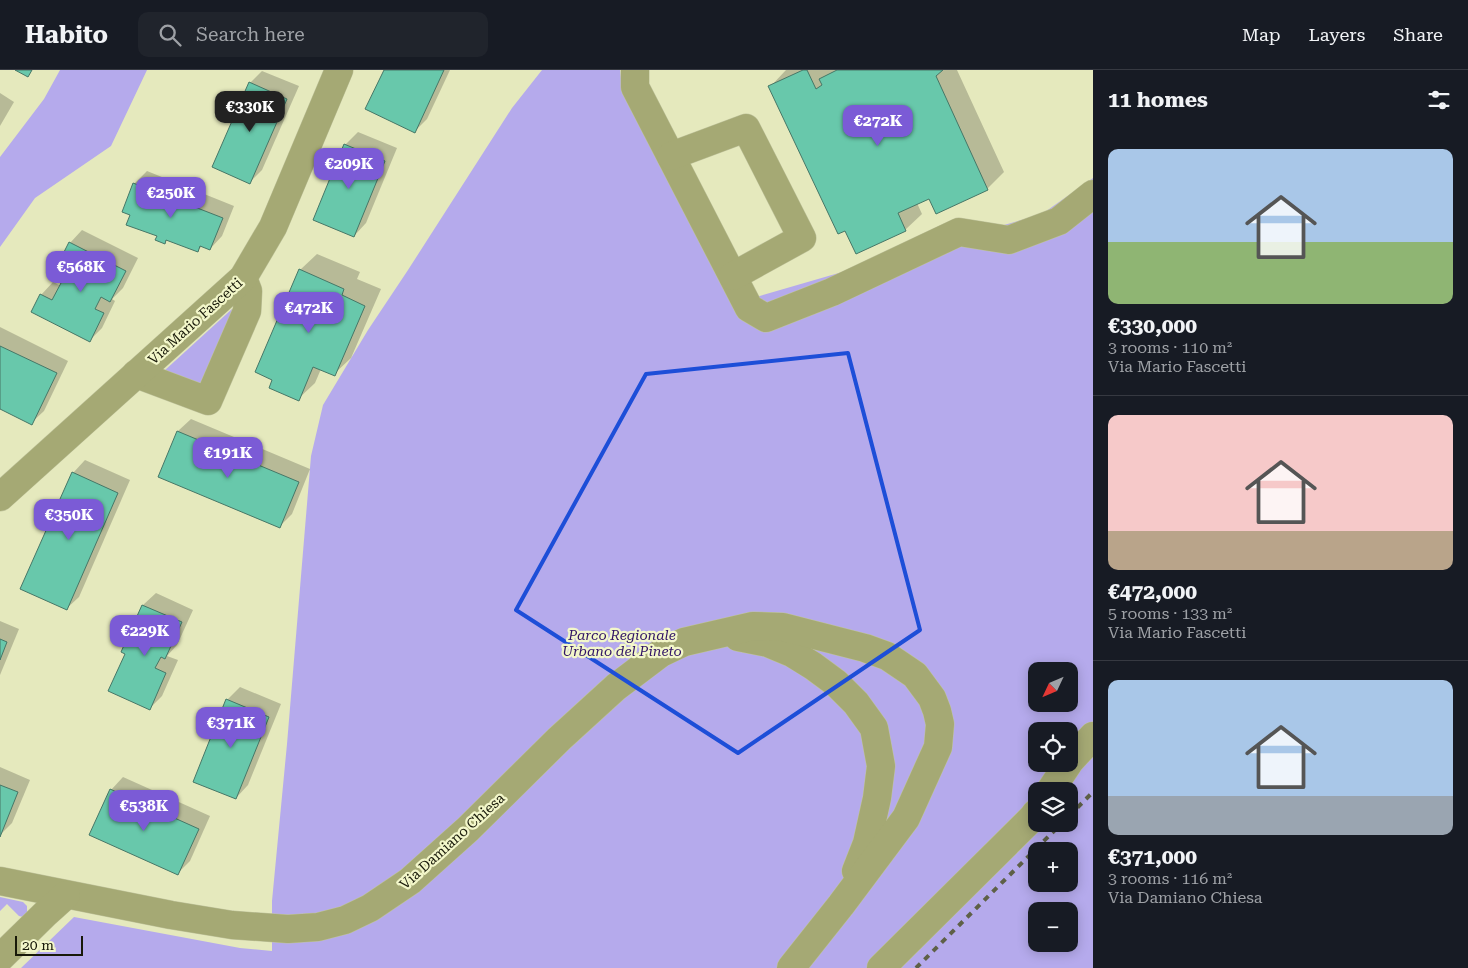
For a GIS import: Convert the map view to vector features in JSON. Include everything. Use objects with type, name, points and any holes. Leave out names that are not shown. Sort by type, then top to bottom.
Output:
[{"type":"street","name":"Via Mario Fascetti","points":[[0,497],[244,278],[273,226],[339,70]]},
{"type":"street","points":[[634,70],[635,87],[749,308],[766,318],[832,292],[959,232],[1009,240],[1059,221],[1093,194]]},
{"type":"street","points":[[671,156],[746,128],[802,238],[733,276]]},
{"type":"street","points":[[136,374],[208,401],[247,311],[248,291],[244,278]]},
{"type":"street","name":"Via Damiano Chiesa","points":[[0,881],[170,916],[232,925],[288,930],[332,924],[358,915],[396,892],[426,868],[559,739],[616,687],[660,653],[684,642],[753,626],[783,627],[865,648],[887,656],[915,675],[932,698],[937,711],[940,724],[938,747],[906,818],[841,905]]},
{"type":"street","name":"Via Damiano Chiesa","points":[[712,636],[742,637],[768,643],[792,653],[836,683],[856,703],[874,728],[881,766],[877,798],[867,844],[841,905]]},
{"type":"street","points":[[1078,752],[1093,736]]},
{"type":"street","points":[[881,968],[1028,822]]},
{"type":"street","points":[[0,958],[66,895]]},
{"type":"street","points":[[791,968],[841,905]]},
{"type":"highlighted area","points":[[848,353],[920,630],[738,753],[516,610],[646,374]]},
{"type":"green space","points":[[60,70],[147,70],[111,146],[35,198],[0,247],[0,157],[44,99]]},
{"type":"green space","name":"Parco Regionale Urbano del Pineto","points":[[542,70],[620,70],[621,78],[732,304],[1042,214],[1093,178],[1093,968],[21,968],[74,917],[240,948],[272,951],[272,901],[311,456],[323,405],[368,330],[512,108]]},
{"type":"green space","points":[[232,309],[235,311],[204,387],[164,371]]},
{"type":"green space","points":[[0,897],[23,902],[27,906],[27,913],[23,917],[19,916],[7,904],[0,911]]},
{"type":"building","points":[[15,70],[32,70],[28,77]]},
{"type":"building","points":[[384,70],[444,70],[415,133],[365,109]]},
{"type":"building","points":[[803,70],[807,70],[816,89],[822,85],[819,79],[837,70],[943,70],[936,76],[988,190],[936,214],[929,199],[898,213],[906,231],[856,254],[845,231],[838,234],[768,86]]},
{"type":"building","points":[[249,82],[287,99],[250,184],[212,167]]},
{"type":"building","points":[[344,144],[385,161],[354,237],[313,220]]},
{"type":"building","points":[[133,183],[223,218],[210,250],[200,246],[198,252],[166,240],[165,244],[155,240],[157,236],[126,225],[130,215],[122,212]]},
{"type":"building","points":[[69,242],[126,271],[110,302],[101,297],[95,309],[104,313],[90,342],[31,312],[40,294],[52,300],[70,266],[60,260]]},
{"type":"building","points":[[299,269],[344,289],[342,295],[365,306],[335,376],[313,367],[299,401],[269,388],[272,380],[255,372]]},
{"type":"building","points":[[0,346],[57,373],[32,425],[0,409]]},
{"type":"building","points":[[177,431],[299,482],[280,528],[158,477]]},
{"type":"building","points":[[72,472],[118,493],[67,610],[20,589]]},
{"type":"building","points":[[142,605],[182,622],[165,659],[161,657],[155,668],[166,673],[150,710],[108,691],[125,654],[121,652]]},
{"type":"building","points":[[0,639],[7,642],[0,660]]},
{"type":"building","points":[[226,699],[269,717],[236,799],[193,782]]},
{"type":"building","points":[[0,785],[18,792],[0,837]]},
{"type":"building","points":[[110,789],[199,829],[178,875],[89,835]]},
{"type":"railway","points":[[1078,807],[1093,792]]},
{"type":"railway","points":[[916,968],[1053,832]]}]
